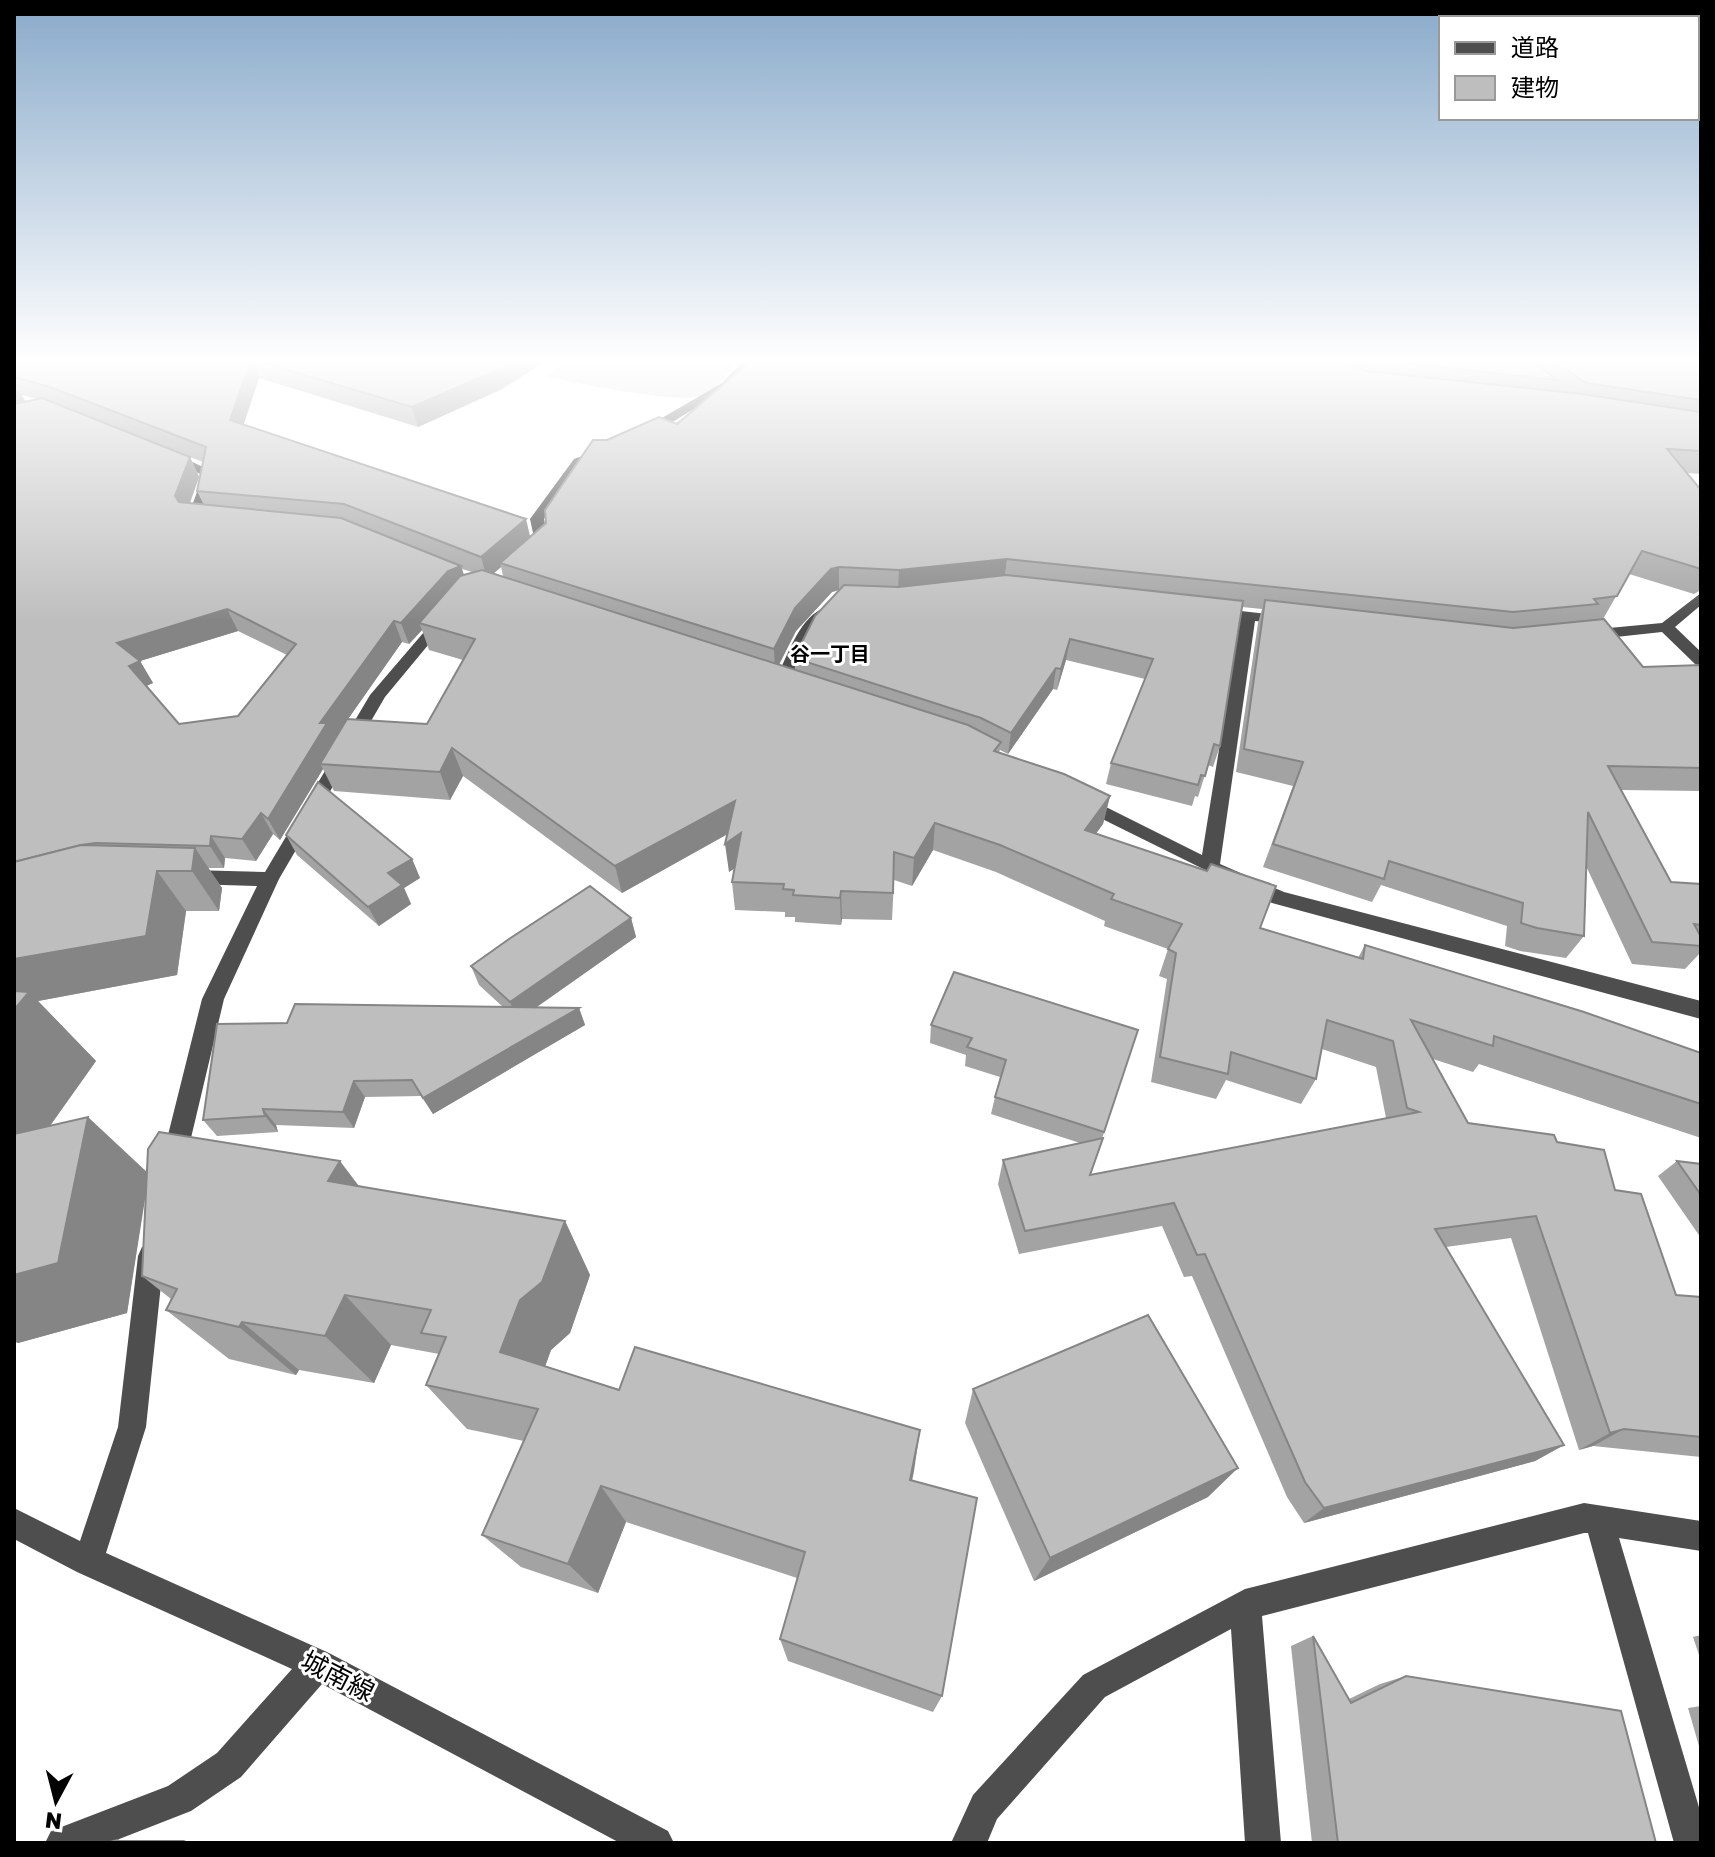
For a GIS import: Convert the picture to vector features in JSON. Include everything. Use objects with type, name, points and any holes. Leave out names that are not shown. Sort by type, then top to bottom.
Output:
[{"type":"street","points":[[153,450],[210,473],[195,517],[226,520]]},
{"type":"street","points":[[521,561],[542,543],[537,519],[578,462],[606,450]]},
{"type":"street","points":[[752,674],[789,686],[806,633],[839,597]]},
{"type":"street","points":[[1576,636],[1666,627],[1701,597]]},
{"type":"street","points":[[170,1177],[213,999],[270,879],[378,695],[453,608]]},
{"type":"street","points":[[1202,610],[1295,621]]},
{"type":"street","points":[[1210,867],[1248,615]]},
{"type":"street","points":[[1666,627],[1701,661]]},
{"type":"street","points":[[1070,796],[1210,867],[1279,898],[1701,1010]]},
{"type":"street","points":[[172,876],[270,879]]},
{"type":"street","points":[[88,1561],[132,1427],[148,1267],[156,1237]]},
{"type":"street","points":[[969,1843],[985,1807],[1094,1686],[1245,1605],[1584,1518],[1701,1536]]},
{"type":"street","points":[[1599,1521],[1692,1843]]},
{"type":"street","name":"城南線","points":[[14,1523],[88,1561],[318,1664],[656,1843]]},
{"type":"street","points":[[1245,1605],[1263,1843]]},
{"type":"street","points":[[63,1843],[179,1799],[229,1765],[318,1664]]},
{"type":"building","points":[[14,449],[169,449],[190,457],[175,496],[179,502],[341,518],[461,566],[448,571],[401,623],[394,621],[320,723],[327,723],[268,819],[261,813],[242,839],[211,836],[210,846],[96,843],[14,862]],"holes":[[[227,609],[296,644],[238,716],[179,724],[129,666],[140,661],[117,643]]]},
{"type":"building","points":[[206,449],[316,449],[526,519],[481,557],[344,504],[197,491]]},
{"type":"building","points":[[587,449],[1701,449],[1667,449],[1701,490],[1701,569],[1642,551],[1617,596],[1594,599],[1598,604],[1513,612],[1007,559],[899,570],[839,567],[831,569],[795,608],[774,649],[500,563],[546,523],[545,510]]},
{"type":"building","points":[[482,570],[968,725],[1001,742],[994,751],[1064,774],[1110,796],[1085,830],[1207,871],[1211,864],[1276,886],[1260,928],[1363,959],[1365,945],[1584,1012],[1701,1053],[1701,1104],[1494,1036],[1493,1046],[1411,1020],[1468,1123],[1554,1135],[1557,1142],[1604,1150],[1615,1190],[1641,1194],[1676,1295],[1701,1297],[1701,1437],[1624,1429],[1610,1433],[1536,1216],[1435,1229],[1564,1445],[1324,1508],[1305,1482],[1205,1254],[1197,1255],[1174,1203],[1025,1231],[1003,1160],[1103,1138],[1090,1175],[1419,1112],[1407,1108],[1393,1041],[1327,1020],[1316,1079],[1231,1052],[1228,1074],[1160,1057],[1176,953],[1168,949],[1182,924],[1111,899],[1114,894],[1000,845],[935,823],[914,858],[894,852],[893,893],[841,891],[840,898],[793,895],[794,890],[783,889],[784,884],[732,882],[741,833],[725,844],[735,801],[615,866],[452,748],[440,772],[320,764],[347,719],[427,724],[475,639],[419,623],[460,576]]},
{"type":"building","points":[[1006,575],[1243,601],[1220,746],[1214,744],[1205,776],[1201,775],[1198,785],[1111,763],[1153,659],[1070,639],[1061,669],[1056,668],[1011,733],[981,718],[794,658],[815,616],[844,585],[899,587]]},
{"type":"building","points":[[1265,600],[1513,628],[1604,619],[1643,667],[1701,665],[1701,768],[1608,766],[1671,882],[1701,884],[1701,925],[1694,924],[1701,937],[1701,946],[1652,942],[1588,812],[1584,936],[1521,923],[1523,903],[1389,861],[1384,879],[1273,844],[1303,762],[1244,749]]},
{"type":"building","points":[[318,782],[412,859],[388,873],[402,885],[368,907],[286,835]]},
{"type":"building","points":[[81,845],[195,848],[192,871],[157,871],[146,936],[14,959],[14,862]]},
{"type":"building","points":[[590,886],[631,918],[510,1002],[471,966],[509,939]]},
{"type":"building","points":[[954,972],[1138,1030],[1104,1132],[995,1097],[1006,1060],[967,1047],[972,1038],[931,1025]]},
{"type":"building","points":[[14,991],[29,992],[14,1010]]},
{"type":"building","points":[[295,1004],[579,1008],[423,1098],[412,1080],[354,1081],[343,1112],[263,1109],[265,1116],[203,1120],[217,1024],[287,1023]]},
{"type":"building","points":[[88,1117],[58,1263],[14,1275],[14,1134]]},
{"type":"building","points":[[159,1132],[340,1161],[328,1181],[565,1221],[542,1282],[520,1300],[500,1352],[619,1390],[635,1347],[920,1430],[910,1480],[977,1498],[942,1696],[780,1639],[805,1552],[601,1486],[568,1564],[482,1535],[538,1409],[426,1385],[446,1337],[421,1333],[431,1310],[345,1295],[325,1336],[242,1322],[239,1327],[166,1310],[177,1289],[142,1276],[148,1149]]},
{"type":"building","points":[[1677,1161],[1701,1164],[1701,1195]]},
{"type":"building","points":[[1148,1315],[1238,1468],[1050,1558],[973,1389]]},
{"type":"building","points":[[1313,1636],[1351,1703],[1406,1676],[1621,1711],[1656,1843],[1338,1843]]},
{"type":"district","name":"谷一丁目","points":[[830,653]]}]
